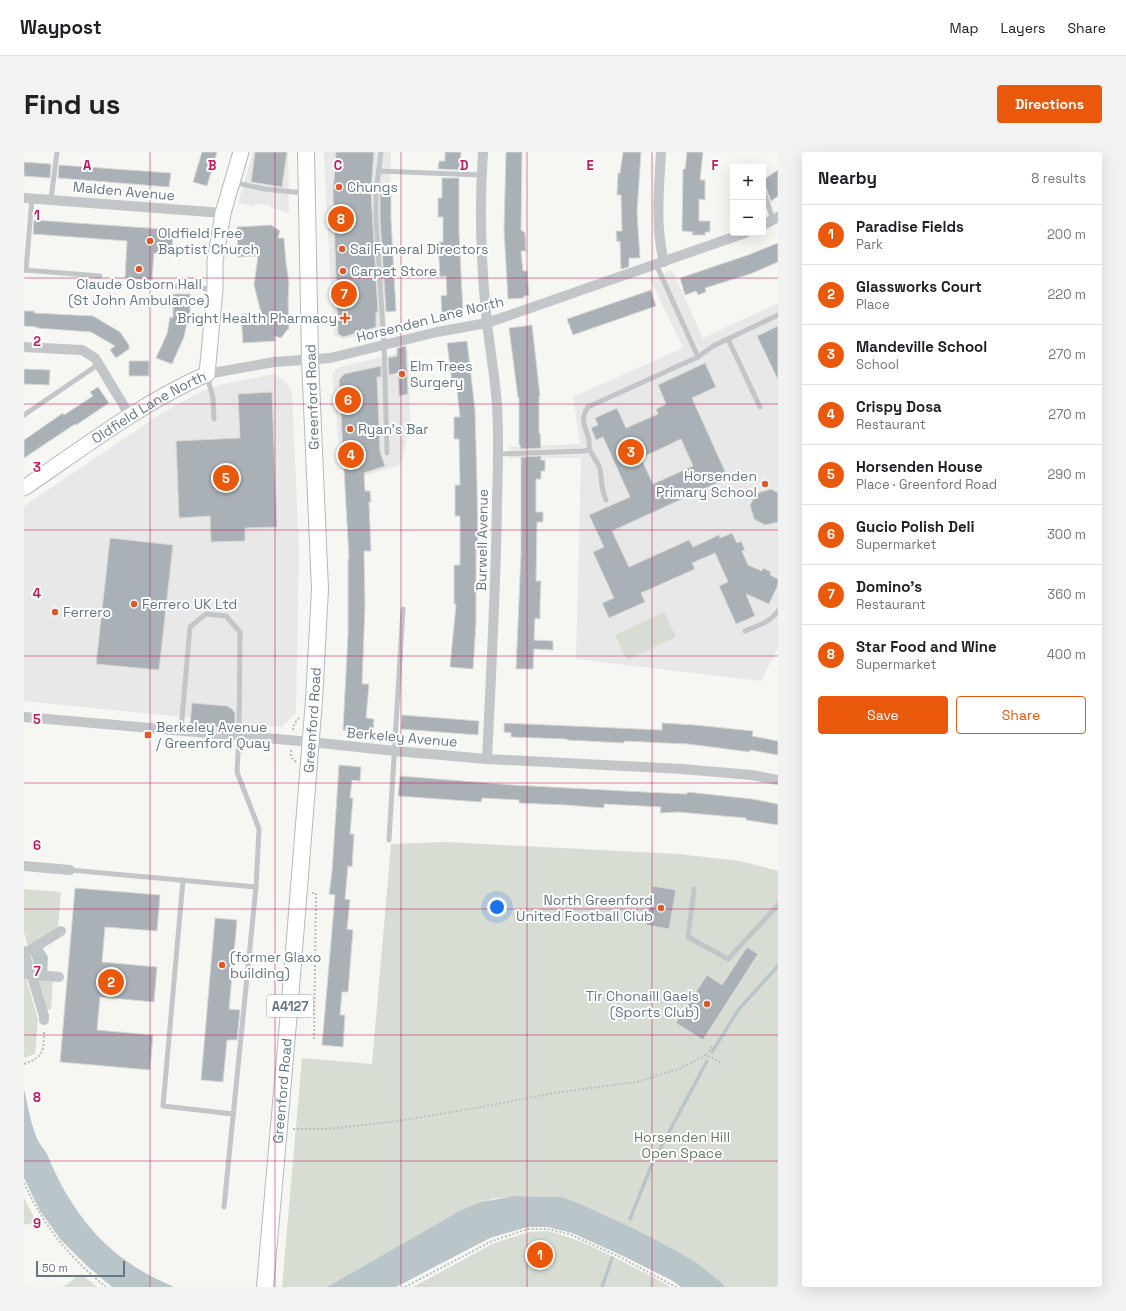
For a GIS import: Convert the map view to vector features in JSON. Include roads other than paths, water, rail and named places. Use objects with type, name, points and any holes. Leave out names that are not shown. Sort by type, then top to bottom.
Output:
[{"type":"main road","name":"Greenford Road","points":[[265,1287],[316,680],[320,589],[310,359],[306,152]]},
{"type":"street","name":"Oldfield Lane North","points":[[24,488],[130,416],[181,386],[207,374],[215,289],[215,261],[223,213],[241,152]]},
{"type":"street","name":"Burwell Avenue","points":[[483,152],[481,175],[482,264],[487,323],[497,404],[498,454],[497,553],[487,759]]},
{"type":"street","points":[[660,263],[658,204],[661,152]]},
{"type":"street","name":"Malden Avenue","points":[[28,198],[223,213]]},
{"type":"street","points":[[766,223],[776,218]]},
{"type":"street","name":"Horsenden Lane North","points":[[207,374],[274,362],[330,358],[437,332],[487,323],[736,236]]},
{"type":"street","points":[[24,347],[82,350],[95,358],[130,416]]},
{"type":"street","name":"Berkeley Avenue","points":[[24,717],[239,735],[487,759],[682,768],[752,775],[778,780]]},
{"type":"street","points":[[24,866],[70,870]]},
{"type":"street","points":[[44,1020],[44,1016],[28,974],[24,953],[61,931]]},
{"type":"street","points":[[28,974],[59,977]]},
{"type":"lane","points":[[51,199],[57,152]]},
{"type":"lane","points":[[381,152],[376,192],[376,220],[384,345],[387,453]]},
{"type":"lane","points":[[378,171],[481,175]]},
{"type":"lane","points":[[232,182],[264,189],[307,193]]},
{"type":"lane","points":[[766,196],[776,218]]},
{"type":"lane","points":[[28,198],[25,270],[100,276]]},
{"type":"lane","points":[[660,263],[698,357]]},
{"type":"lane","points":[[147,285],[215,289]]},
{"type":"lane","points":[[606,500],[602,492],[599,468],[590,450],[589,440],[583,421],[584,413],[588,407],[698,357],[713,346],[778,315]]},
{"type":"lane","points":[[728,339],[760,407]]},
{"type":"lane","points":[[24,415],[99,364]]},
{"type":"lane","points":[[207,374],[213,398],[214,419]]},
{"type":"lane","points":[[498,454],[590,450]]},
{"type":"lane","points":[[389,840],[403,609]]},
{"type":"lane","points":[[745,631],[766,622],[774,617],[778,611]]},
{"type":"lane","points":[[181,730],[190,627],[206,614],[226,616],[240,632],[239,735],[237,772],[259,829],[256,887],[224,1207]]},
{"type":"lane","points":[[70,870],[256,887]]},
{"type":"lane","points":[[184,880],[163,1106],[233,1114]]},
{"type":"lane","points":[[694,889],[688,937],[728,960],[778,906]]},
{"type":"waterway","points":[[712,1052],[739,1009],[778,966]]},
{"type":"waterway","points":[[630,1219],[652,1164],[707,1061]]},
{"type":"waterway","points":[[602,1287],[612,1258]]},
{"type":"place","name":"Chungs","points":[[339,187]]},
{"type":"place","name":"Star Food and Wine","points":[[341,219]]},
{"type":"place","name":"Oldfield Free Baptist Church","points":[[150,241]]},
{"type":"place","name":"Sai Funeral Directors","points":[[342,249]]},
{"type":"place","name":"Claude Osborn Hall (St John Ambulance)","points":[[139,269]]},
{"type":"place","name":"Carpet Store","points":[[343,271]]},
{"type":"place","name":"Domino's","points":[[344,294]]},
{"type":"place","name":"Bright Health Pharmacy","points":[[345,318]]},
{"type":"place","name":"Elm Trees Surgery","points":[[402,374]]},
{"type":"place","name":"Gucio Polish Deli","points":[[348,400]]},
{"type":"place","name":"Ryan's Bar","points":[[350,429]]},
{"type":"place","name":"Mandeville School","points":[[631,452]]},
{"type":"place","name":"Crispy Dosa","points":[[351,455]]},
{"type":"place","name":"Horsenden House","points":[[226,478]]},
{"type":"place","name":"Horsenden Primary School","points":[[765,484]]},
{"type":"place","name":"Ferrero UK Ltd","points":[[134,604]]},
{"type":"place","name":"Ferrero","points":[[55,612]]},
{"type":"place","name":"Berkeley Avenue / Greenford Quay","points":[[148,735]]},
{"type":"place","name":"North Greenford United Football Club","points":[[661,908]]},
{"type":"place","name":"(former Glaxo building)","points":[[222,965]]},
{"type":"place","name":"Glassworks Court","points":[[111,982]]},
{"type":"place","name":"Tir Chonaill Gaels (Sports Club)","points":[[707,1004]]},
{"type":"place","name":"Paradise Fields","points":[[540,1255]]},
{"type":"park label","name":"Horsenden Hill Open Space","points":[[682,1146]]}]
